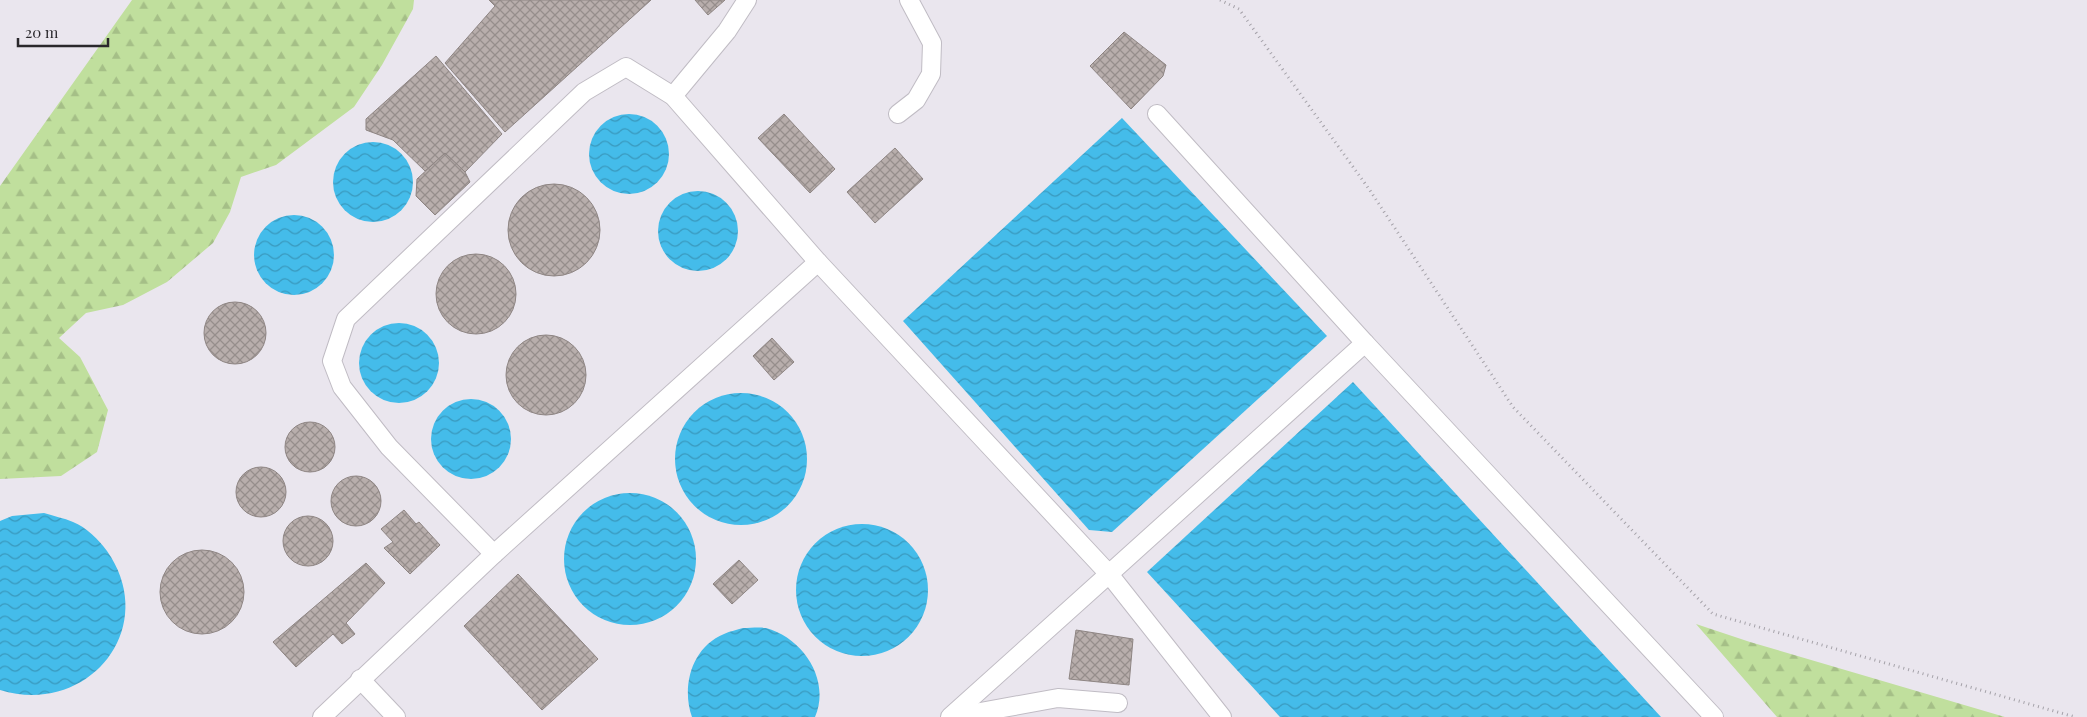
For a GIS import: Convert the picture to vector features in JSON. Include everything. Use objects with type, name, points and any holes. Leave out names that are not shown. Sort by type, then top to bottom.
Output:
[{"type":"lane","points":[[673,96],[728,31],[747,0]]},
{"type":"lane","points":[[898,114],[916,100],[931,74],[932,43],[909,0]]},
{"type":"lane","points":[[494,554],[389,448],[342,387],[332,361],[346,319],[584,92],[626,67],[673,96],[818,262],[1108,574],[1222,717]]},
{"type":"lane","points":[[1157,114],[1365,344],[1714,717]]},
{"type":"lane","points":[[322,717],[494,554],[818,262]]},
{"type":"lane","points":[[952,717],[1108,574],[1365,344]]},
{"type":"lane","points":[[360,679],[396,717]]},
{"type":"lane","points":[[952,717],[1058,698],[1118,703]]},
{"type":"path","points":[[1220,0],[1239,9],[1364,181],[1513,406],[1713,614],[2075,717]]},
{"type":"green space","points":[[132,0],[414,0],[413,9],[382,65],[354,107],[276,165],[241,177],[230,212],[213,243],[167,282],[123,305],[86,313],[59,338],[80,357],[108,410],[97,452],[61,476],[0,479],[0,186]]},
{"type":"green space","points":[[1696,624],[1750,642],[2005,717],[1777,717]]},
{"type":"water","points":[[629,114],[644,117],[657,126],[666,139],[669,154],[666,169],[657,182],[644,191],[629,194],[614,191],[601,182],[592,169],[589,154],[592,139],[601,126],[614,117]]},
{"type":"water","points":[[1122,118],[1327,336],[1112,532],[1089,530],[903,321]]},
{"type":"water","points":[[373,142],[388,145],[401,154],[410,167],[413,182],[410,197],[401,210],[388,219],[373,222],[358,219],[345,210],[336,197],[333,182],[336,167],[345,154],[358,145]]},
{"type":"water","points":[[698,191],[713,194],[726,203],[735,216],[738,231],[735,246],[726,259],[713,268],[698,271],[683,268],[670,259],[661,246],[658,231],[661,216],[670,203],[683,194]]},
{"type":"water","points":[[294,215],[309,218],[322,227],[331,240],[334,255],[331,270],[322,283],[309,292],[294,295],[279,292],[266,283],[257,270],[254,255],[257,240],[266,227],[279,218]]},
{"type":"water","points":[[399,323],[414,326],[427,335],[436,348],[439,363],[436,378],[427,391],[414,400],[399,403],[384,400],[371,391],[362,378],[359,363],[362,348],[371,335],[384,326]]},
{"type":"water","points":[[1353,382],[1661,717],[1280,717],[1147,572]]},
{"type":"water","points":[[741,393],[754,394],[766,398],[788,412],[802,434],[806,446],[806,472],[802,484],[788,506],[766,520],[754,524],[741,525],[728,524],[716,520],[694,506],[680,484],[676,472],[675,459],[676,446],[680,434],[694,412],[716,398],[728,394]]},
{"type":"water","points":[[471,399],[486,402],[499,411],[508,424],[511,439],[508,454],[499,467],[486,476],[471,479],[456,476],[443,467],[434,454],[431,439],[434,424],[443,411],[456,402]]},
{"type":"water","points":[[630,493],[643,494],[655,498],[677,512],[691,534],[695,546],[695,572],[691,584],[677,606],[655,620],[643,624],[630,625],[617,624],[605,620],[583,606],[569,584],[565,572],[564,559],[565,546],[569,534],[583,512],[605,498],[617,494]]},
{"type":"water","points":[[44,513],[83,527],[107,551],[122,580],[125,609],[120,636],[107,660],[87,678],[61,690],[32,695],[0,690],[0,521],[12,516]]},
{"type":"water","points":[[862,524],[875,525],[887,529],[909,543],[923,565],[927,577],[927,603],[923,615],[909,637],[887,651],[875,655],[862,656],[849,655],[837,651],[815,637],[801,615],[797,603],[796,590],[797,577],[801,565],[815,543],[837,529],[849,525]]},
{"type":"water","points":[[743,628],[766,628],[779,633],[792,641],[802,651],[816,675],[819,689],[819,703],[815,717],[692,717],[688,693],[689,681],[697,658],[713,640],[726,633]]},
{"type":"building","points":[[489,0],[651,0],[505,132],[445,63],[495,6]]},
{"type":"building","points":[[695,0],[725,0],[708,15]]},
{"type":"building","points":[[1124,32],[1166,65],[1163,76],[1131,109],[1090,66]]},
{"type":"building","points":[[436,56],[502,134],[465,172],[445,153],[425,171],[393,140],[366,130],[366,119]]},
{"type":"building","points":[[784,114],[835,169],[810,193],[758,138]]},
{"type":"building","points":[[895,148],[923,179],[875,223],[847,192]]},
{"type":"building","points":[[445,153],[465,172],[470,182],[435,215],[416,196],[417,179]]},
{"type":"building","points":[[554,184],[572,188],[587,197],[596,212],[600,230],[596,248],[587,263],[572,272],[554,276],[536,272],[521,263],[512,248],[508,230],[512,212],[521,197],[536,188]]},
{"type":"building","points":[[476,254],[491,257],[504,266],[513,279],[516,294],[513,309],[504,322],[491,331],[476,334],[461,331],[448,322],[439,309],[436,294],[439,279],[448,266],[461,257]]},
{"type":"building","points":[[235,302],[247,304],[257,311],[264,321],[266,333],[264,345],[257,355],[247,362],[235,364],[223,362],[213,355],[206,345],[204,333],[206,321],[213,311],[223,304]]},
{"type":"building","points":[[546,335],[561,338],[574,347],[583,360],[586,375],[583,390],[574,403],[561,412],[546,415],[531,412],[518,403],[509,390],[506,375],[509,360],[518,347],[531,338]]},
{"type":"building","points":[[772,338],[794,362],[774,380],[753,356]]},
{"type":"building","points":[[310,422],[324,426],[331,433],[335,447],[331,461],[324,468],[310,472],[296,468],[289,461],[285,447],[289,433],[296,426]]},
{"type":"building","points":[[261,467],[270,469],[281,478],[286,492],[284,501],[275,512],[261,517],[252,515],[241,506],[236,492],[238,483],[247,472]]},
{"type":"building","points":[[356,476],[365,478],[376,487],[381,501],[379,510],[370,521],[356,526],[347,524],[336,515],[331,501],[333,492],[342,481]]},
{"type":"building","points":[[404,510],[416,524],[419,522],[440,545],[410,574],[384,548],[393,542],[381,529]]},
{"type":"building","points":[[308,516],[322,520],[329,527],[333,541],[329,555],[322,562],[308,566],[294,562],[287,555],[283,541],[287,527],[294,520]]},
{"type":"building","points":[[202,550],[218,553],[232,562],[241,576],[244,592],[241,608],[232,622],[218,631],[202,634],[186,631],[172,622],[163,608],[160,592],[163,576],[172,562],[186,553]]},
{"type":"building","points":[[739,560],[758,580],[732,604],[713,584]]},
{"type":"building","points":[[366,563],[385,583],[346,623],[355,634],[342,644],[333,634],[296,667],[273,642]]},
{"type":"building","points":[[518,574],[598,659],[542,710],[464,626]]},
{"type":"building","points":[[1076,630],[1133,639],[1129,685],[1069,679]]}]
